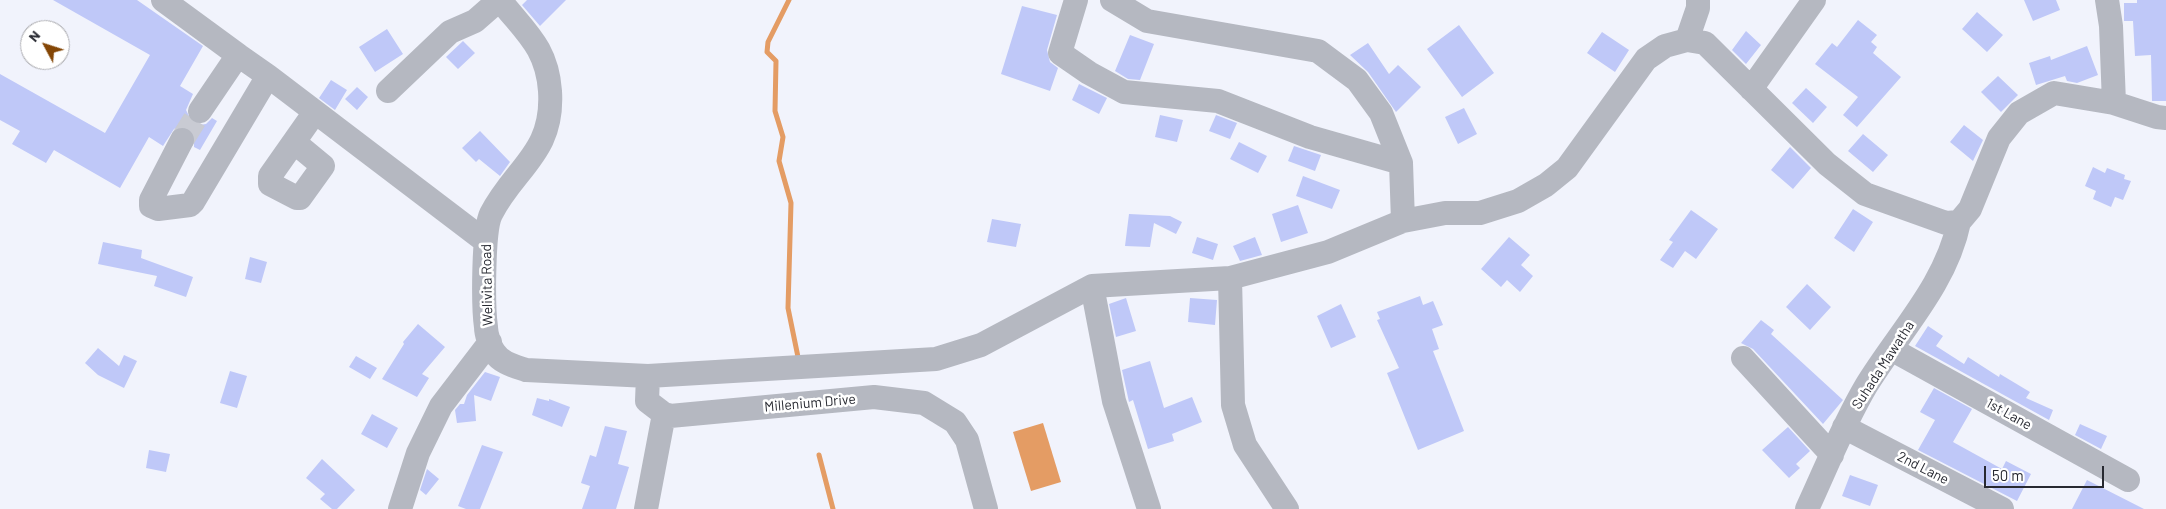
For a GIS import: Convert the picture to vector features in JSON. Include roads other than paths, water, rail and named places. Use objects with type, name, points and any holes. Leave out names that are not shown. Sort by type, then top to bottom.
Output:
[{"type":"street","points":[[163,0],[268,76],[485,241]]},
{"type":"street","points":[[388,92],[450,32],[475,20],[500,0]]},
{"type":"street","name":"Welivita Road","points":[[500,0],[532,36],[544,57],[550,91],[549,116],[543,139],[533,158],[490,214],[485,241],[486,328],[490,342],[499,358],[507,364],[526,370],[648,376],[936,359],[981,345],[1092,286]]},
{"type":"street","points":[[1076,0],[1060,53],[1089,74],[1124,92],[1218,101],[1310,137],[1401,162]]},
{"type":"street","points":[[1112,0],[1147,21],[1318,51],[1357,80],[1381,113],[1401,162],[1403,221]]},
{"type":"street","points":[[1687,40],[1698,8],[1698,0]]},
{"type":"street","points":[[1751,88],[1814,0]]},
{"type":"street","points":[[2107,0],[2111,26],[2114,103]]},
{"type":"street","points":[[1149,509],[1114,401],[1092,286],[1230,278],[1328,252],[1403,221],[1445,213],[1480,213],[1518,201],[1546,185],[1567,168],[1646,59],[1665,46],[1687,40],[1706,43],[1827,164],[1864,194],[1946,223],[1959,222],[1970,209],[1999,138],[2019,113],[2054,93],[2114,103],[2157,117],[2166,118]]},
{"type":"street","points":[[200,111],[238,55]]},
{"type":"street","points":[[182,140],[151,200],[151,206],[158,209],[190,205],[194,202],[268,76]]},
{"type":"street","points":[[294,142],[315,112]]},
{"type":"street","name":"Suhada Mawatha","points":[[1807,509],[1844,427],[1891,348],[1910,325],[1948,258],[1959,222]]},
{"type":"street","points":[[1230,278],[1233,405],[1245,446],[1287,509]]},
{"type":"street","points":[[400,509],[418,453],[441,406],[490,342]]},
{"type":"street","name":"1st Lane","points":[[1891,348],[2128,480]]},
{"type":"street","points":[[1743,358],[1832,455]]},
{"type":"street","points":[[646,509],[664,414],[647,401],[648,376]]},
{"type":"street","name":"Millenium Drive","points":[[664,414],[670,416],[874,397],[924,403],[955,422],[967,440],[986,509]]},
{"type":"street","name":"2nd Lane","points":[[1844,427],[2002,509]]},
{"type":"waterway","points":[[789,0],[768,42],[767,52],[776,61],[775,111],[783,137],[779,161],[791,203],[788,308],[798,357]]},
{"type":"waterway","points":[[819,455],[833,509]]},
{"type":"tunnel","points":[[182,140],[200,111]]}]
